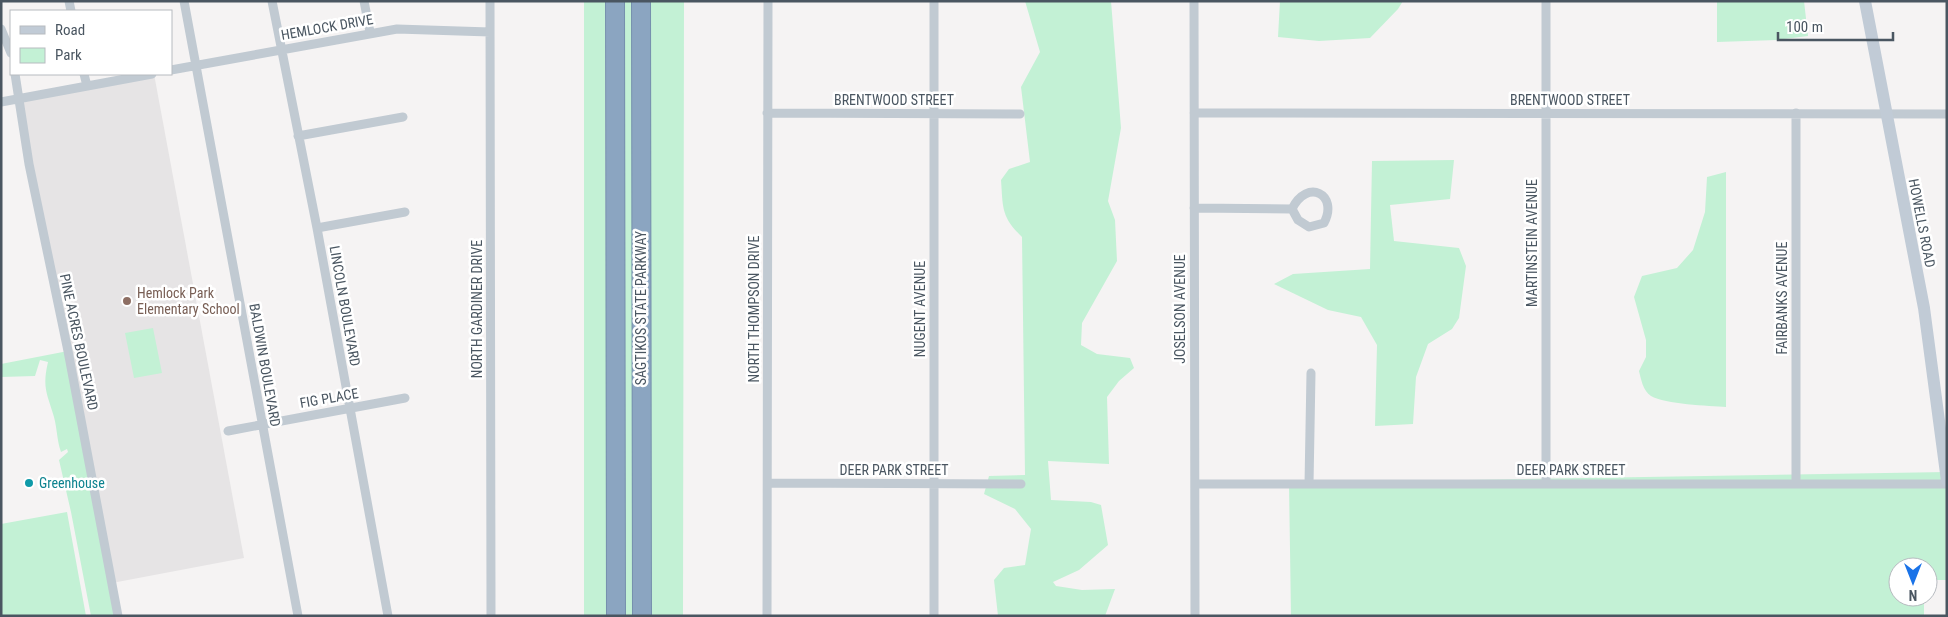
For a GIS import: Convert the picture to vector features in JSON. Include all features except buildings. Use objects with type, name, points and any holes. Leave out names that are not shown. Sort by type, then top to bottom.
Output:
[{"type":"highway","name":"SAGTIKOS STATE PARKWAY","points":[[615,1],[616,616]]},
{"type":"highway","name":"SAGTIKOS STATE PARKWAY","points":[[641,1],[642,616]]},
{"type":"street","name":"BALDWIN BOULEVARD","points":[[184,1],[298,616]]},
{"type":"street","name":"LINCOLN BOULEVARD","points":[[272,1],[388,616]]},
{"type":"street","points":[[364,1],[370,32]]},
{"type":"street","name":"NORTH GARDINER DRIVE","points":[[490,1],[491,616]]},
{"type":"street","name":"NORTH THOMPSON DRIVE","points":[[768,1],[768,616]]},
{"type":"street","name":"NUGENT AVENUE","points":[[934,1],[934,616]]},
{"type":"street","name":"JOSELSON AVENUE","points":[[1194,1],[1195,616]]},
{"type":"street","name":"MARTINSTEIN AVENUE","points":[[1546,1],[1546,484]]},
{"type":"street","name":"HOWELLS ROAD","points":[[1865,1],[1924,308],[1947,482]]},
{"type":"street","points":[[1,29],[10,51]]},
{"type":"street","name":"HEMLOCK DRIVE","points":[[172,70],[370,32],[397,29],[490,32]]},
{"type":"street","name":"PINE ACRES BOULEVARD","points":[[16,75],[30,164],[68,351],[118,616]]},
{"type":"street","points":[[84,75],[86,86]]},
{"type":"street","points":[[1,102],[146,75]]},
{"type":"street","name":"BRENTWOOD STREET","points":[[767,113],[1020,114]]},
{"type":"street","name":"BRENTWOOD STREET","points":[[1194,113],[1947,114]]},
{"type":"street","name":"FAIRBANKS AVENUE","points":[[1796,114],[1796,483]]},
{"type":"street","points":[[298,136],[403,118]]},
{"type":"street","points":[[1316,192],[1328,203],[1329,210],[1324,223],[1310,227],[1298,220],[1292,209],[1303,194],[1316,192]]},
{"type":"street","points":[[1194,208],[1292,209]]},
{"type":"street","points":[[316,228],[405,212]]},
{"type":"street","points":[[1309,484],[1311,373]]},
{"type":"street","name":"FIG PLACE","points":[[228,431],[405,398]]},
{"type":"street","name":"DEER PARK STREET","points":[[1195,484],[1947,482]]},
{"type":"street","name":"DEER PARK STREET","points":[[768,483],[1021,484]]},
{"type":"shaded area","name":"Hemlock Park Elementary School","points":[[154,75],[244,558],[112,583],[20,99]]},
{"type":"green space","points":[[584,1],[605,1],[607,616],[584,616]]},
{"type":"green space","points":[[619,1],[636,1],[637,616],[621,616]]},
{"type":"green space","points":[[649,1],[684,1],[683,616],[648,616]]},
{"type":"green space","points":[[1025,1],[1111,1],[1121,128],[1108,201],[1115,220],[1117,261],[1082,323],[1081,345],[1097,354],[1130,358],[1134,368],[1119,381],[1107,397],[1109,464],[1048,461],[1051,500],[1091,502],[1101,505],[1108,545],[1079,570],[1053,582],[1056,586],[1082,590],[1115,589],[1105,616],[998,616],[994,580],[1004,568],[1025,565],[1031,529],[1015,509],[984,494],[989,476],[1025,475],[1022,237],[1010,223],[1004,211],[1001,180],[1009,169],[1030,162],[1021,87],[1040,52]]},
{"type":"green space","points":[[1280,1],[1403,1],[1398,9],[1370,38],[1319,41],[1278,37]]},
{"type":"green space","points":[[1717,1],[1804,1],[1808,36],[1777,40],[1717,42]]},
{"type":"green space","points":[[1454,160],[1450,199],[1390,205],[1394,241],[1459,248],[1466,266],[1459,318],[1452,329],[1428,344],[1416,377],[1413,424],[1375,426],[1377,345],[1361,317],[1328,310],[1274,284],[1293,274],[1370,269],[1372,161]]},
{"type":"green space","points":[[1726,172],[1726,407],[1687,404],[1658,399],[1646,391],[1639,371],[1646,357],[1646,340],[1634,297],[1642,276],[1677,268],[1693,250],[1705,212],[1707,177]]},
{"type":"green space","points":[[153,328],[162,373],[134,378],[125,333]]},
{"type":"green space","points":[[68,351],[118,616],[91,616],[59,460],[68,452],[67,449],[61,452],[46,390],[45,378],[48,362],[40,360],[35,376],[1,377],[1,364]]},
{"type":"green space","points":[[1947,472],[1947,580],[1938,580],[1938,557],[1888,557],[1888,607],[1924,607],[1924,616],[1291,616],[1289,483]]},
{"type":"green space","points":[[67,512],[86,616],[1,616],[1,524]]},
{"type":"place","name":"Hemlock Park Elementary School","points":[[127,301]]},
{"type":"place","name":"Greenhouse","points":[[29,483]]}]
